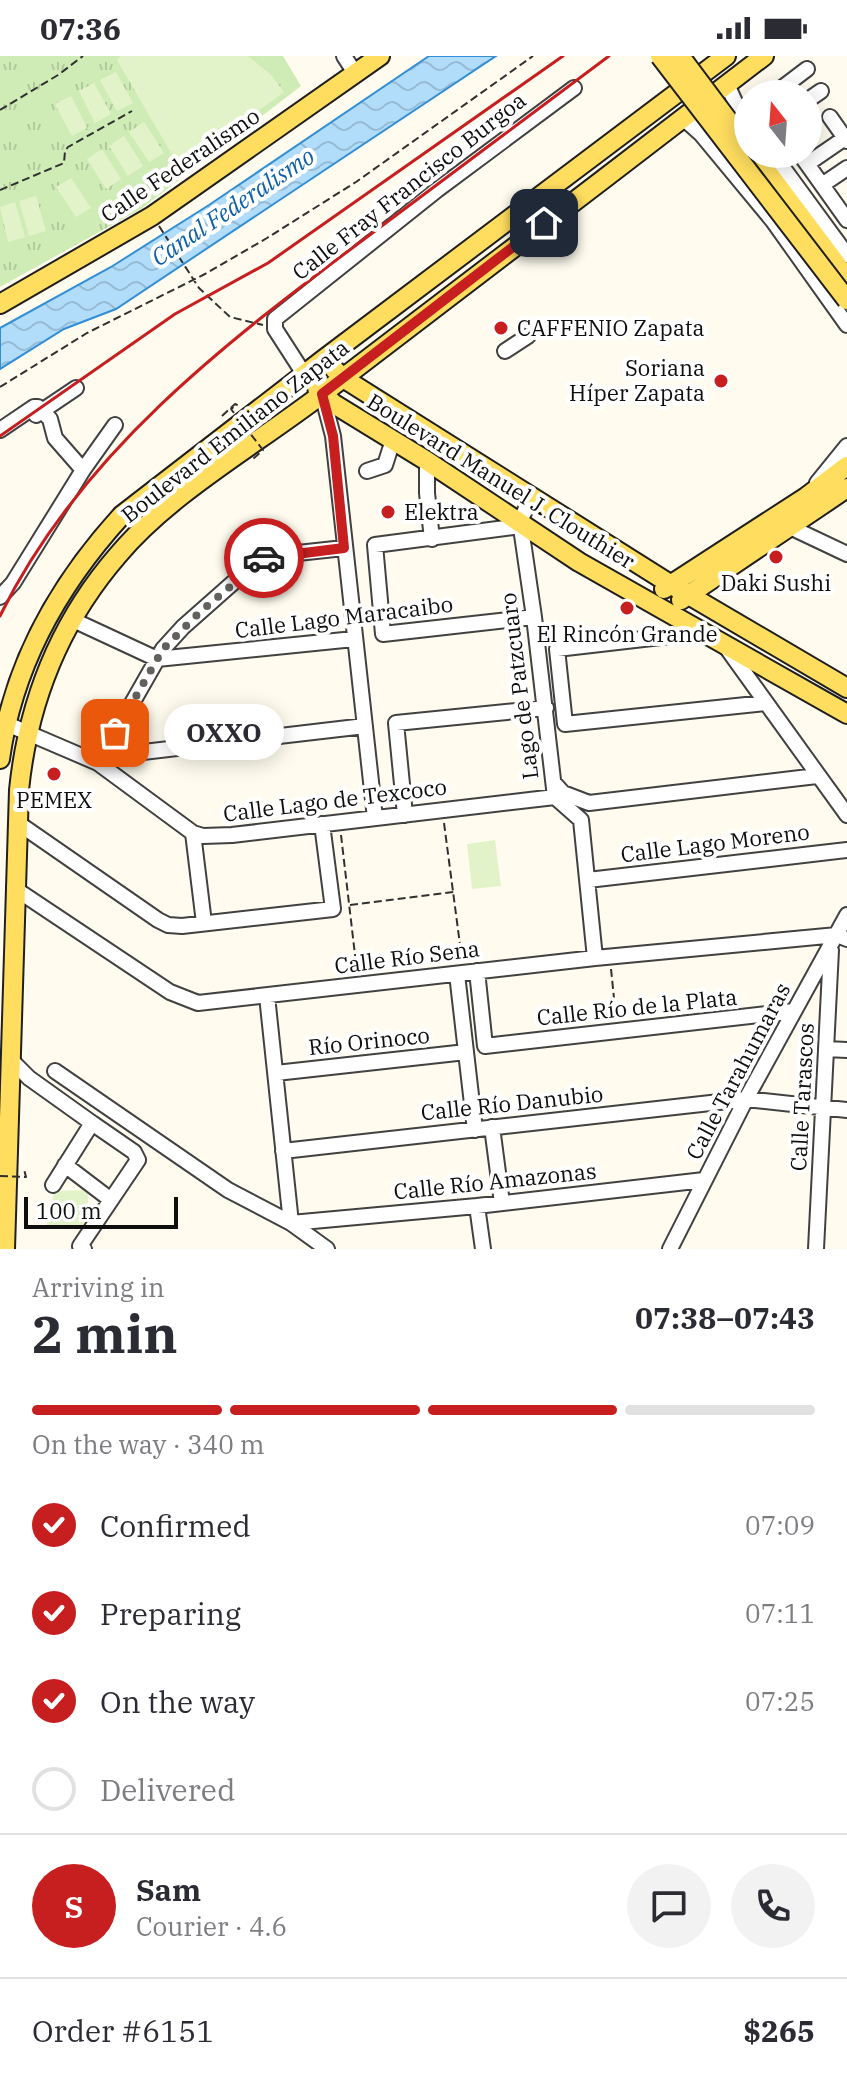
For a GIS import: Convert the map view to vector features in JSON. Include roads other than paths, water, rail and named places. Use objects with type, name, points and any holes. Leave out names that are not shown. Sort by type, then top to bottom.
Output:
[{"type":"main road","name":"Calle Federalismo","points":[[0,304],[152,216],[380,56]]},
{"type":"main road","points":[[660,56],[847,300]]},
{"type":"main road","points":[[680,56],[734,128]]},
{"type":"main road","name":"Boulevard Emiliano Zapata","points":[[0,759],[15,692],[36,637],[64,587],[122,515],[726,56]]},
{"type":"main road","name":"Boulevard Emiliano Zapata","points":[[10,1248],[4,1185],[19,790],[27,733],[55,650],[71,619],[118,554],[153,519],[322,394],[764,56]]},
{"type":"main road","points":[[544,223],[538,209],[597,164],[607,146]]},
{"type":"main road","points":[[764,168],[847,278]]},
{"type":"main road","name":"Boulevard Manuel J. Clouthier","points":[[324,359],[343,378],[670,584],[847,688]]},
{"type":"main road","name":"Boulevard Manuel J. Clouthier","points":[[304,374],[322,394],[579,562],[847,714]]},
{"type":"main road","points":[[658,606],[670,584],[806,497],[847,466]]},
{"type":"main road","points":[[658,606],[688,595],[847,488]]},
{"type":"street","points":[[344,56],[355,73]]},
{"type":"street","points":[[792,80],[807,69]]},
{"type":"street","points":[[727,84],[734,100]]},
{"type":"street","name":"Calle Fray Francisco Burgoa","points":[[304,374],[274,325],[437,190],[574,88]]},
{"type":"street","points":[[701,134],[707,119],[734,103]]},
{"type":"street","points":[[822,150],[846,139],[830,117]]},
{"type":"street","points":[[683,118],[701,134],[773,221],[847,325]]},
{"type":"street","points":[[783,168],[847,255]]},
{"type":"street","points":[[810,168],[822,185],[842,204],[847,220]]},
{"type":"street","points":[[822,185],[847,168]]},
{"type":"street","points":[[505,351],[528,336]]},
{"type":"street","points":[[0,441],[76,388]]},
{"type":"street","points":[[322,394],[333,436],[375,818]]},
{"type":"street","points":[[0,430],[38,407],[50,419],[55,438],[83,470]]},
{"type":"street","points":[[0,597],[13,583],[83,470],[115,425]]},
{"type":"street","points":[[367,471],[385,465],[393,440]]},
{"type":"street","points":[[806,497],[847,446]]},
{"type":"street","points":[[427,461],[432,539],[520,524],[532,496]]},
{"type":"street","name":"Lago de Patzcuaro","points":[[520,524],[546,708],[554,790],[581,820]]},
{"type":"street","points":[[790,527],[847,554]]},
{"type":"street","name":"Calle Lago Maracaibo","points":[[432,539],[375,545],[383,634],[534,617]]},
{"type":"street","points":[[100,760],[157,659],[183,627],[264,558],[344,548]]},
{"type":"street","points":[[71,619],[157,659]]},
{"type":"street","name":"Lago de Patzcuaro","points":[[704,632],[557,649],[565,724],[765,703]]},
{"type":"street","name":"Calle Lago Maracaibo","points":[[157,659],[354,639]]},
{"type":"street","points":[[723,643],[847,815]]},
{"type":"street","points":[[405,815],[396,723],[546,708]]},
{"type":"street","name":"Calle Lago de Texcoco","points":[[7,724],[100,760],[193,833],[215,836],[442,810],[554,790]]},
{"type":"street","points":[[100,760],[365,726]]},
{"type":"street","points":[[554,790],[589,803],[817,776]]},
{"type":"street","points":[[576,800],[603,957]]},
{"type":"street","points":[[18,823],[158,920],[168,925],[182,926],[333,909],[322,824]]},
{"type":"street","points":[[193,833],[204,923]]},
{"type":"street","name":"Calle Lago Moreno","points":[[588,880],[847,850]]},
{"type":"street","name":"Calle Río Sena","points":[[14,888],[183,999],[209,1003],[603,957],[838,940]]},
{"type":"street","name":"Calle Tarahumaras","points":[[670,1249],[746,1099],[794,1011],[838,940],[847,915]]},
{"type":"street","name":"Calle Tarascos","points":[[816,1249],[826,1049],[838,940]]},
{"type":"street","points":[[466,973],[466,1052],[475,1130]]},
{"type":"street","name":"Calle Río de la Plata","points":[[466,973],[485,1046],[794,1011]]},
{"type":"street","points":[[267,996],[291,1223]]},
{"type":"street","points":[[826,1049],[847,1050]]},
{"type":"street","name":"Río Orinoco","points":[[276,1073],[466,1052]]},
{"type":"street","points":[[11,1060],[29,1078],[134,1152],[138,1158],[80,1248]]},
{"type":"street","points":[[55,1071],[228,1190],[291,1223],[327,1249]]},
{"type":"street","name":"Calle Río Danubio","points":[[283,1151],[746,1099],[847,1110]]},
{"type":"street","points":[[53,1185],[92,1123]]},
{"type":"street","points":[[492,1127],[502,1203]]},
{"type":"street","points":[[65,1165],[111,1200]]},
{"type":"street","name":"Calle Río Amazonas","points":[[291,1223],[704,1180]]},
{"type":"street","points":[[477,1206],[483,1249]]},
{"type":"water","name":"Canal Federalismo","points":[[429,56],[496,56],[116,309],[64,329],[0,369],[0,328],[111,267],[209,205]]},
{"type":"railway","points":[[0,436],[175,314],[268,263],[563,56]]},
{"type":"railway","points":[[0,616],[33,558],[71,503],[160,405],[261,318],[609,56]]},
{"type":"place","name":"CAFFENIO Zapata","points":[[501,328]]},
{"type":"place","name":"Soriana Híper Zapata","points":[[721,381]]},
{"type":"place","name":"Elektra","points":[[388,512]]},
{"type":"place","name":"Daki Sushi","points":[[776,557]]},
{"type":"place","name":"El Rincón Grande","points":[[627,608]]},
{"type":"place","name":"OXXO","points":[[115,733]]},
{"type":"place","name":"PEMEX","points":[[54,774]]}]
